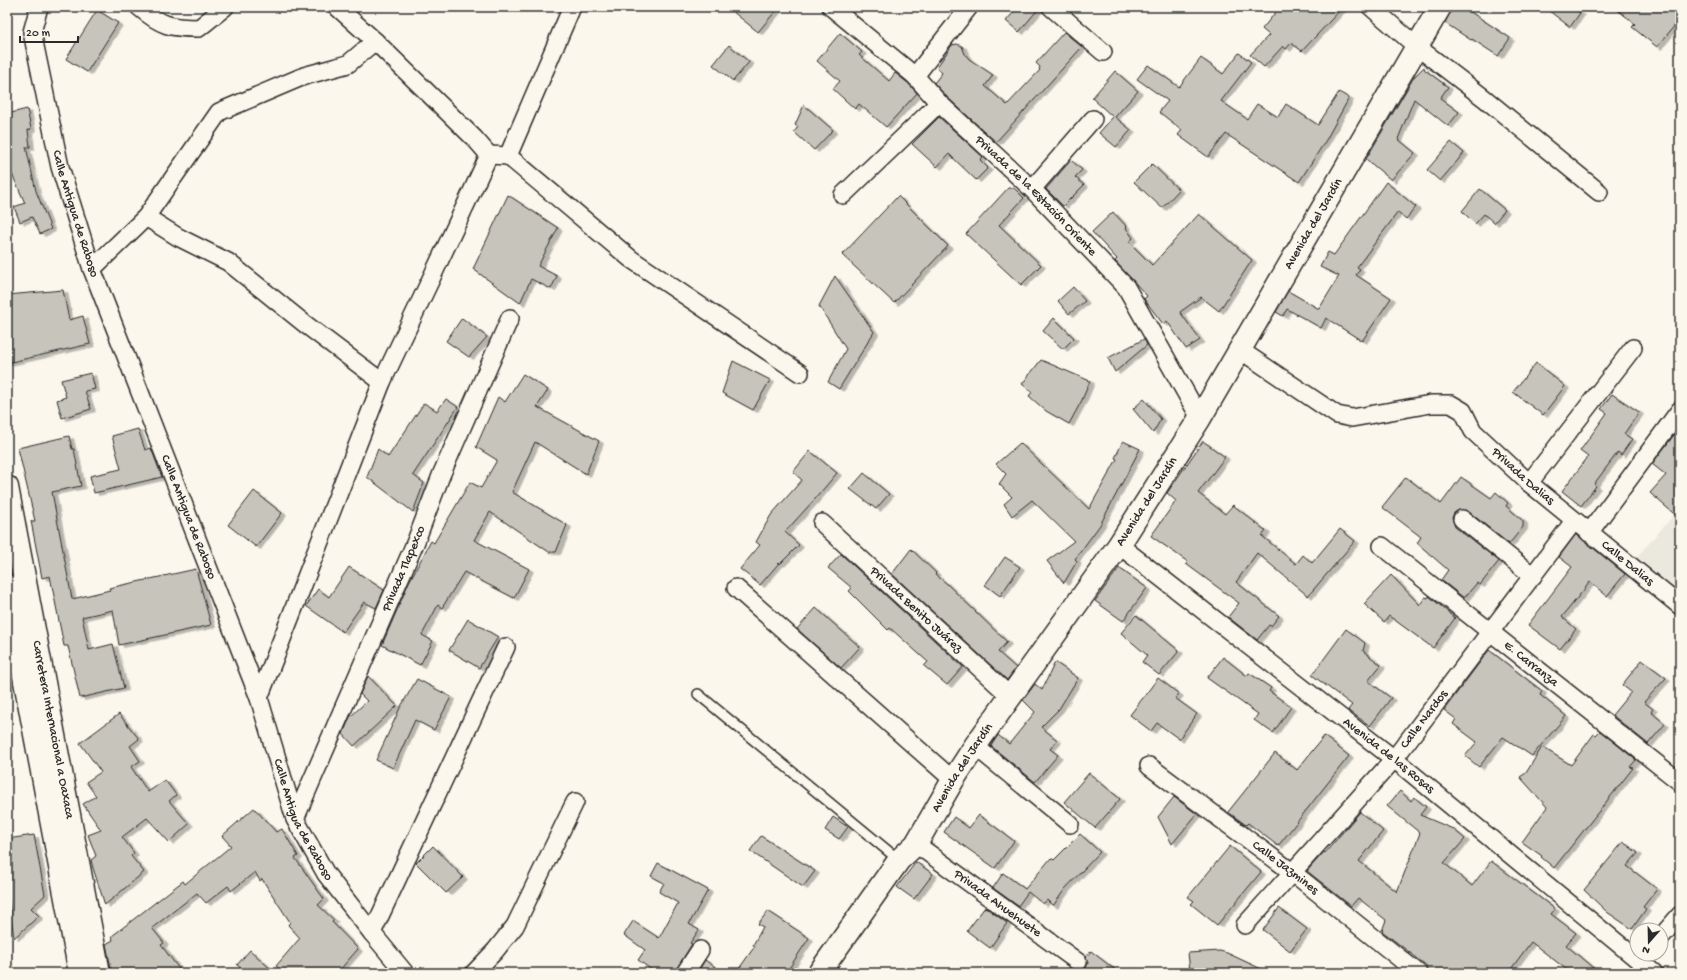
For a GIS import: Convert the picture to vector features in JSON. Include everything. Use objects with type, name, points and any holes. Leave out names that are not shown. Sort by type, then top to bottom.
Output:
[{"type":"main road","name":"Avenida del Jardín","points":[[819,973],[899,860],[916,844],[953,780],[975,746],[1119,545],[1200,418],[1440,7]]},
{"type":"main road","name":"Carretera Internacional a Oaxaca","points":[[7,487],[13,599],[31,665],[99,973]]},
{"type":"main road","name":"Carretera Internacional a Oaxaca","points":[[31,665],[80,973]]},
{"type":"street","name":"Calle Antigua de Raboso","points":[[39,7],[32,32],[60,167],[92,269],[259,698],[295,819],[326,874],[372,934],[406,973]]},
{"type":"street","points":[[139,7],[153,19],[176,28],[199,28],[225,7]]},
{"type":"street","points":[[337,7],[375,41],[476,139],[488,155]]},
{"type":"street","points":[[508,156],[572,7]]},
{"type":"street","name":"Privada de la Estación Oriente","points":[[831,7],[915,76],[939,103],[1032,189],[1126,287],[1200,418]]},
{"type":"street","points":[[915,76],[969,7]]},
{"type":"street","points":[[1051,7],[1104,52]]},
{"type":"street","points":[[1371,7],[1416,46],[1484,98],[1599,192]]},
{"type":"street","points":[[92,269],[146,217],[219,112],[304,76],[348,64],[375,41]]},
{"type":"street","points":[[844,195],[939,103]]},
{"type":"street","points":[[1032,189],[1094,118]]},
{"type":"street","points":[[488,155],[508,156],[631,259],[800,373]]},
{"type":"street","points":[[259,698],[382,382],[488,155]]},
{"type":"street","points":[[146,217],[178,237],[228,262],[304,324],[382,382]]},
{"type":"street","name":"Privada Tlapexco","points":[[295,819],[416,542],[442,473],[510,318]]},
{"type":"street","points":[[1529,483],[1633,348]]},
{"type":"street","name":"Privada Dalias","points":[[1240,350],[1337,415],[1352,418],[1431,404],[1451,404],[1463,411],[1473,431],[1529,483],[1574,521]]},
{"type":"street","points":[[1589,534],[1680,410]]},
{"type":"street","points":[[1462,518],[1532,576]]},
{"type":"street","name":"Calle Dalias","points":[[1574,521],[1680,606]]},
{"type":"street","name":"Calle Nardos","points":[[1245,925],[1394,759],[1574,521]]},
{"type":"street","name":"Privada Benito Juárez","points":[[822,523],[1011,697]]},
{"type":"street","name":"Avenida de las Rosas","points":[[1119,545],[1394,759],[1638,963],[1654,973]]},
{"type":"street","name":"E. Carranza","points":[[1382,546],[1680,782]]},
{"type":"street","points":[[736,588],[953,780]]},
{"type":"street","points":[[372,934],[506,647]]},
{"type":"street","points":[[975,746],[1070,824]]},
{"type":"street","name":"Calle Jazmines","points":[[1149,766],[1292,872],[1418,973]]},
{"type":"street","points":[[474,973],[495,951],[515,926],[575,802]]},
{"type":"street","name":"Privada Ahuehuete","points":[[916,844],[1078,962]]},
{"type":"street","points":[[1669,928],[1680,915]]},
{"type":"street","points":[[686,973],[700,950]]},
{"type":"lane","points":[[698,694],[899,860]]},
{"type":"shaded area","points":[[1680,508],[1680,596],[1635,559]]},
{"type":"building","points":[[727,7],[779,7],[758,32]]},
{"type":"building","points":[[1018,7],[1040,7],[1019,32],[1006,21]]},
{"type":"building","points":[[1280,7],[1343,7],[1302,51],[1291,43],[1286,49],[1283,46],[1264,67],[1250,55],[1269,35],[1262,29]]},
{"type":"building","points":[[1452,7],[1463,7],[1510,38],[1498,56],[1445,23]]},
{"type":"building","points":[[1544,7],[1572,7],[1580,13],[1570,27]]},
{"type":"building","points":[[1614,7],[1680,7],[1680,19],[1657,47],[1632,27],[1635,24]]},
{"type":"building","points":[[97,10],[118,23],[87,72],[66,59]]},
{"type":"building","points":[[1064,32],[1082,47],[996,142],[934,83],[942,73],[937,67],[952,45],[957,44],[962,46],[969,59],[993,75],[985,86],[1007,105],[1040,70],[1040,67],[1036,63]]},
{"type":"building","points":[[840,33],[862,52],[859,55],[889,81],[895,73],[908,83],[917,93],[886,127],[859,104],[855,109],[833,89],[840,81],[817,61]]},
{"type":"building","points":[[729,45],[749,62],[733,81],[713,65]]},
{"type":"building","points":[[1239,53],[1251,62],[1221,101],[1247,119],[1257,104],[1278,117],[1286,104],[1318,125],[1339,92],[1349,98],[1326,140],[1299,182],[1226,134],[1208,157],[1178,135],[1182,130],[1159,112],[1168,101],[1137,79],[1148,65],[1179,87],[1201,58],[1223,74]]},
{"type":"building","points":[[1424,67],[1425,70],[1448,87],[1440,98],[1459,112],[1448,126],[1414,99],[1398,139],[1415,153],[1391,180],[1366,159],[1414,77]]},
{"type":"building","points":[[1115,71],[1138,91],[1115,117],[1131,130],[1116,147],[1099,133],[1113,117],[1092,98]]},
{"type":"building","points":[[804,105],[833,130],[814,150],[794,132],[798,127],[795,125]]},
{"type":"building","points":[[27,109],[31,129],[28,130],[30,147],[26,147],[36,191],[51,229],[40,234],[32,217],[20,222],[14,207],[25,203],[7,163],[7,114]]},
{"type":"building","points":[[939,117],[983,157],[980,160],[988,168],[976,180],[949,154],[937,167],[912,144]]},
{"type":"building","points":[[1451,142],[1464,153],[1440,181],[1427,170]]},
{"type":"building","points":[[1071,160],[1082,170],[1075,177],[1084,185],[1063,206],[1046,189]]},
{"type":"building","points":[[1152,164],[1179,190],[1162,208],[1134,182]]},
{"type":"building","points":[[1386,182],[1416,207],[1406,219],[1398,212],[1357,267],[1360,269],[1356,275],[1391,298],[1362,341],[1326,318],[1321,328],[1287,309],[1283,316],[1276,312],[1288,291],[1319,309],[1339,276],[1320,267],[1328,252],[1334,255]]},
{"type":"building","points":[[1008,188],[1014,188],[1024,198],[999,225],[1041,265],[1021,285],[966,234]]},
{"type":"building","points":[[1480,189],[1505,210],[1494,223],[1484,214],[1475,224],[1462,211]]},
{"type":"building","points":[[508,195],[558,228],[538,266],[557,276],[551,289],[531,279],[520,303],[473,269]]},
{"type":"building","points":[[898,196],[948,246],[894,303],[842,255]]},
{"type":"building","points":[[1113,212],[1127,227],[1126,228],[1133,238],[1129,242],[1152,265],[1199,214],[1252,260],[1219,311],[1201,297],[1180,312],[1200,340],[1186,349],[1167,321],[1163,324],[1144,299],[1147,296],[1115,261],[1117,259],[1092,232]]},
{"type":"building","points":[[835,276],[874,332],[839,389],[828,382],[846,349],[819,306]]},
{"type":"building","points":[[1073,287],[1085,301],[1069,314],[1058,301]]},
{"type":"building","points":[[63,290],[69,320],[83,316],[90,344],[7,363],[7,295]]},
{"type":"building","points":[[462,318],[487,337],[469,357],[446,341]]},
{"type":"building","points":[[1054,318],[1074,338],[1063,349],[1043,331]]},
{"type":"building","points":[[1144,339],[1147,345],[1115,372],[1108,358]]},
{"type":"building","points":[[1041,360],[1090,381],[1069,424],[1046,411],[1029,396],[1032,392],[1022,384]]},
{"type":"building","points":[[733,361],[770,380],[753,410],[722,393]]},
{"type":"building","points":[[1536,363],[1565,386],[1543,415],[1513,392]]},
{"type":"building","points":[[91,373],[95,389],[85,391],[91,409],[62,418],[57,400],[66,397],[61,380]]},
{"type":"building","points":[[523,374],[548,390],[537,407],[599,441],[586,474],[535,442],[512,492],[567,525],[556,552],[549,552],[490,512],[474,540],[529,569],[514,598],[464,572],[442,608],[438,605],[422,635],[433,641],[420,665],[382,645],[409,582],[431,541],[434,543],[470,482],[481,488],[497,460],[476,447],[498,397],[505,402]]},
{"type":"building","points":[[1612,394],[1639,412],[1624,434],[1632,439],[1621,455],[1618,452],[1594,484],[1596,486],[1581,506],[1562,491],[1588,457],[1580,451],[1607,413],[1601,409]]},
{"type":"building","points":[[446,399],[458,407],[413,475],[424,483],[413,512],[367,477],[378,449],[388,457],[424,403],[437,411]]},
{"type":"building","points":[[1144,399],[1161,419],[1153,433],[1133,409]]},
{"type":"building","points":[[1680,427],[1680,519],[1650,493],[1666,475],[1652,464]]},
{"type":"building","points":[[138,429],[145,450],[151,448],[162,477],[94,493],[90,476],[121,469],[112,436]]},
{"type":"building","points":[[69,436],[72,449],[74,449],[81,486],[52,492],[72,599],[110,590],[109,588],[196,569],[211,625],[119,645],[113,610],[82,617],[89,650],[113,644],[124,688],[80,698],[68,646],[64,646],[50,576],[42,578],[31,521],[35,521],[18,448]]},
{"type":"building","points":[[1123,441],[1140,449],[1100,525],[1075,559],[1077,561],[1064,583],[1047,561],[1074,541],[1032,500],[1012,516],[1004,504],[1012,497],[999,484],[1006,474],[996,464],[1020,443],[1089,509],[1117,459],[1115,458]]},
{"type":"building","points":[[1203,441],[1225,457],[1198,493],[1225,514],[1233,505],[1266,531],[1262,536],[1296,564],[1303,555],[1312,563],[1340,529],[1355,541],[1308,596],[1257,553],[1236,582],[1279,616],[1271,626],[1269,625],[1257,640],[1228,617],[1239,603],[1186,564],[1188,562],[1151,536],[1176,501],[1167,493]]},
{"type":"building","points":[[810,451],[837,473],[785,532],[799,545],[780,564],[779,563],[760,585],[740,569],[760,545],[756,542],[771,515],[802,480],[793,472]]},
{"type":"building","points":[[864,473],[889,494],[876,509],[850,489]]},
{"type":"building","points":[[1406,477],[1441,504],[1461,477],[1491,498],[1496,492],[1508,503],[1506,506],[1523,521],[1523,527],[1509,544],[1468,511],[1459,510],[1454,513],[1452,518],[1455,527],[1499,561],[1480,585],[1477,583],[1464,598],[1441,580],[1448,570],[1417,543],[1421,537],[1382,507]]},
{"type":"building","points":[[254,491],[282,513],[256,547],[228,525]]},
{"type":"building","points":[[1576,534],[1625,574],[1607,596],[1590,582],[1562,617],[1576,629],[1560,649],[1528,625],[1572,567],[1559,557]]},
{"type":"building","points":[[911,549],[936,573],[935,574],[1007,642],[998,652],[1016,668],[1007,680],[892,574]]},
{"type":"building","points":[[841,554],[963,667],[947,685],[924,666],[928,662],[890,628],[888,630],[849,591],[852,588],[828,568]]},
{"type":"building","points":[[1005,557],[1020,567],[1000,596],[985,585]]},
{"type":"building","points":[[349,567],[384,590],[376,608],[364,602],[343,632],[306,606],[318,589],[329,597]]},
{"type":"building","points":[[1119,568],[1147,588],[1123,621],[1095,601]]},
{"type":"building","points":[[1391,575],[1420,605],[1425,597],[1428,598],[1429,596],[1455,618],[1433,648],[1389,616],[1384,622],[1364,604]]},
{"type":"building","points":[[816,608],[860,647],[841,668],[797,629]]},
{"type":"building","points":[[1136,615],[1179,651],[1159,675],[1142,662],[1147,655],[1121,633]]},
{"type":"building","points":[[468,619],[498,637],[479,668],[449,650]]},
{"type":"building","points":[[1346,629],[1365,643],[1363,651],[1381,665],[1368,681],[1391,698],[1370,726],[1348,710],[1352,705],[1312,675]]},
{"type":"building","points":[[1489,650],[1542,691],[1540,695],[1566,716],[1532,756],[1503,737],[1479,767],[1465,756],[1477,742],[1453,724],[1456,719],[1444,710]]},
{"type":"building","points":[[1223,657],[1247,676],[1249,673],[1271,688],[1269,691],[1291,707],[1273,733],[1254,720],[1258,714],[1207,678]]},
{"type":"building","points":[[1642,660],[1666,678],[1644,702],[1653,709],[1651,712],[1665,724],[1648,744],[1612,715],[1631,692],[1622,685]]},
{"type":"building","points":[[1055,662],[1078,678],[1059,709],[1041,727],[1057,740],[1050,749],[1058,755],[1035,782],[991,746],[998,735],[1009,744],[1035,712],[1023,700],[1035,684],[1042,690]]},
{"type":"building","points":[[368,676],[397,706],[354,746],[343,734],[350,717],[367,701],[360,694]]},
{"type":"building","points":[[1158,678],[1179,694],[1175,698],[1197,714],[1179,739],[1157,723],[1151,731],[1130,715]]},
{"type":"building","points":[[417,679],[451,697],[434,730],[415,720],[393,768],[376,760],[400,708]]},
{"type":"building","points":[[119,714],[139,739],[130,746],[140,761],[131,767],[148,792],[165,780],[176,795],[169,801],[189,824],[169,842],[147,818],[122,837],[134,853],[131,856],[144,872],[105,905],[91,860],[96,856],[88,835],[101,830],[83,804],[96,796],[86,782],[101,772],[80,743]]},
{"type":"building","points":[[1600,731],[1636,760],[1630,767],[1633,768],[1554,868],[1541,857],[1542,856],[1522,842],[1547,807],[1520,777],[1526,773],[1542,747],[1571,765],[1594,734],[1596,735]]},
{"type":"building","points":[[1324,736],[1349,756],[1278,846],[1248,823],[1246,825],[1228,812],[1275,753],[1297,770]]},
{"type":"building","points":[[1089,773],[1120,799],[1095,828],[1064,802]]},
{"type":"building","points":[[1400,791],[1411,801],[1414,797],[1426,807],[1420,815],[1453,829],[1465,839],[1444,863],[1472,886],[1491,861],[1555,909],[1551,914],[1576,933],[1566,945],[1599,973],[1571,973],[1531,942],[1508,973],[1428,973],[1426,968],[1427,966],[1382,931],[1386,920],[1358,898],[1351,906],[1307,871],[1324,852],[1325,853],[1360,812],[1383,831],[1359,861],[1397,892],[1420,833],[1387,806]]},
{"type":"building","points":[[1174,797],[1197,814],[1172,844],[1158,817]]},
{"type":"building","points":[[254,808],[276,832],[282,829],[298,856],[295,858],[324,899],[318,905],[334,920],[332,922],[358,949],[337,973],[284,973],[276,966],[300,938],[288,925],[290,922],[262,879],[260,881],[255,872],[231,891],[228,886],[206,903],[197,893],[152,928],[164,943],[161,945],[182,973],[112,973],[106,944],[113,940],[112,936],[183,881],[185,884],[231,846],[222,836]]},
{"type":"building","points":[[979,815],[1014,841],[995,868],[944,832],[954,817],[969,828]]},
{"type":"building","points":[[833,817],[848,827],[839,839],[825,830]]},
{"type":"building","points":[[1080,834],[1100,852],[1065,889],[1053,906],[1047,900],[1043,904],[1028,892],[1018,906],[993,888],[1003,873],[1025,889],[1051,858],[1054,860]]},
{"type":"building","points":[[34,835],[45,895],[31,908],[39,916],[14,938],[7,888],[7,839]]},
{"type":"building","points":[[761,836],[815,871],[803,887],[750,851]]},
{"type":"building","points":[[1623,842],[1638,853],[1627,866],[1657,889],[1643,907],[1646,909],[1637,922],[1629,922],[1629,927],[1607,912],[1584,890]]},
{"type":"building","points":[[433,846],[463,877],[446,893],[416,863]]},
{"type":"building","points":[[1230,846],[1261,872],[1217,925],[1191,904],[1194,901],[1188,897]]},
{"type":"building","points":[[916,862],[933,874],[914,899],[897,887]]},
{"type":"building","points":[[658,863],[708,890],[689,924],[699,930],[690,943],[692,944],[675,973],[656,973],[638,960],[645,950],[624,935],[633,921],[659,938],[678,903],[659,892],[664,883],[651,876]]},
{"type":"building","points":[[985,907],[1007,923],[990,948],[967,931]]},
{"type":"building","points":[[1279,908],[1307,929],[1290,951],[1263,930]]},
{"type":"building","points":[[768,911],[809,938],[786,973],[736,973],[755,946],[753,945],[763,927],[758,924]]},
{"type":"building","points":[[250,950],[275,973],[247,973],[237,965]]},
{"type":"building","points":[[1091,951],[1119,973],[1074,973],[1075,971],[1082,971],[1086,968],[1088,963],[1086,957]]},
{"type":"building","points":[[1220,951],[1270,973],[1199,973],[1190,971],[1188,953]]},
{"type":"building","points":[[705,960],[724,973],[697,973]]}]
